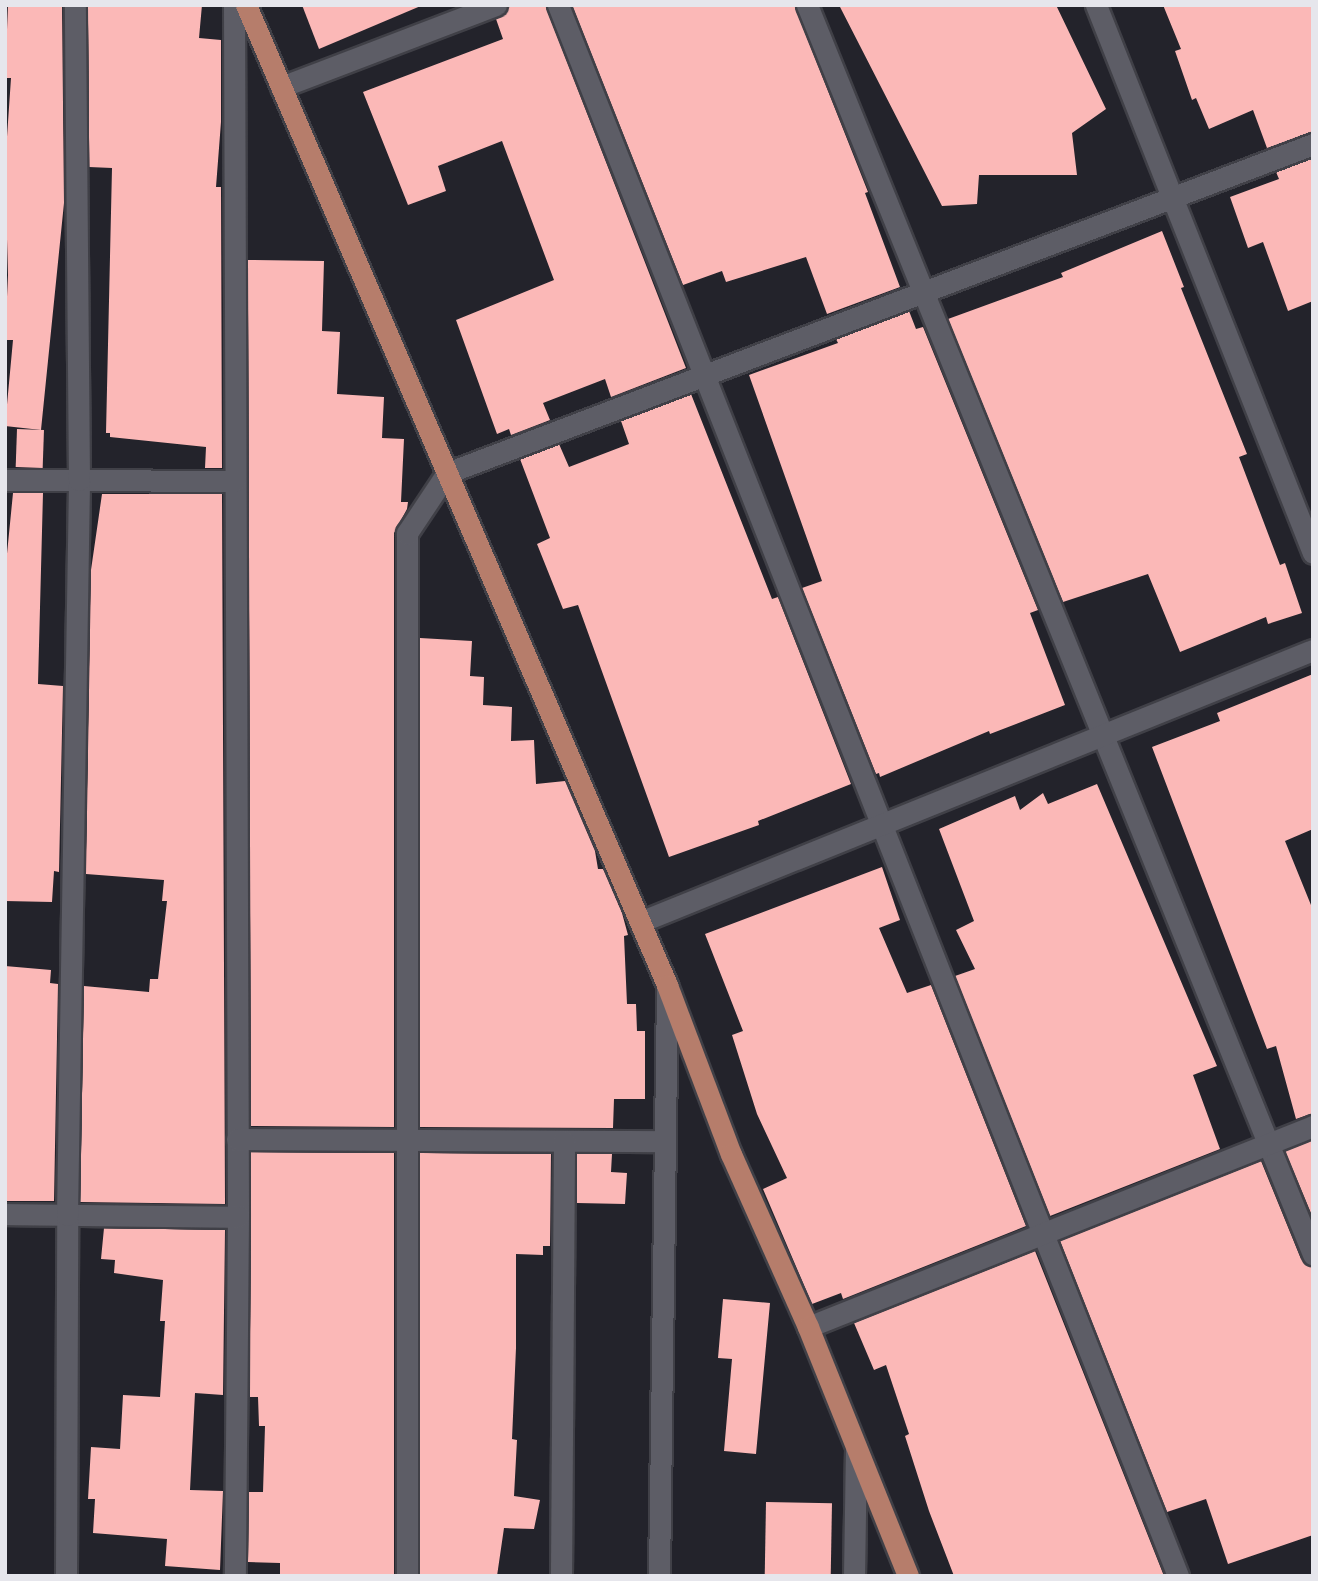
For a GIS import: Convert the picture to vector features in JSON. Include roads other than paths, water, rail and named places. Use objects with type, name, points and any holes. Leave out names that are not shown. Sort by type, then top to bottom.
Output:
[{"type":"main road","points":[[246,5],[667,985],[731,1154],[808,1327],[908,1576]]},
{"type":"street","points":[[66,1576],[67,1215],[79,480],[75,5]]},
{"type":"street","points":[[234,5],[238,1217],[234,1576]]},
{"type":"street","points":[[281,87],[496,5]]},
{"type":"street","points":[[558,5],[1178,1576]]},
{"type":"street","points":[[807,5],[1313,1254]]},
{"type":"street","points":[[1096,5],[1313,553]]},
{"type":"street","points":[[407,1576],[405,1140],[408,533],[447,473],[1313,144]]},
{"type":"street","points":[[5,480],[235,481]]},
{"type":"street","points":[[640,922],[1313,650]]},
{"type":"street","points":[[659,1576],[667,985]]},
{"type":"street","points":[[808,1327],[1313,1126]]},
{"type":"street","points":[[237,1139],[665,1141]]},
{"type":"street","points":[[561,1576],[564,1140]]},
{"type":"street","points":[[5,1214],[238,1217]]},
{"type":"street","points":[[854,1576],[856,1447]]}]
